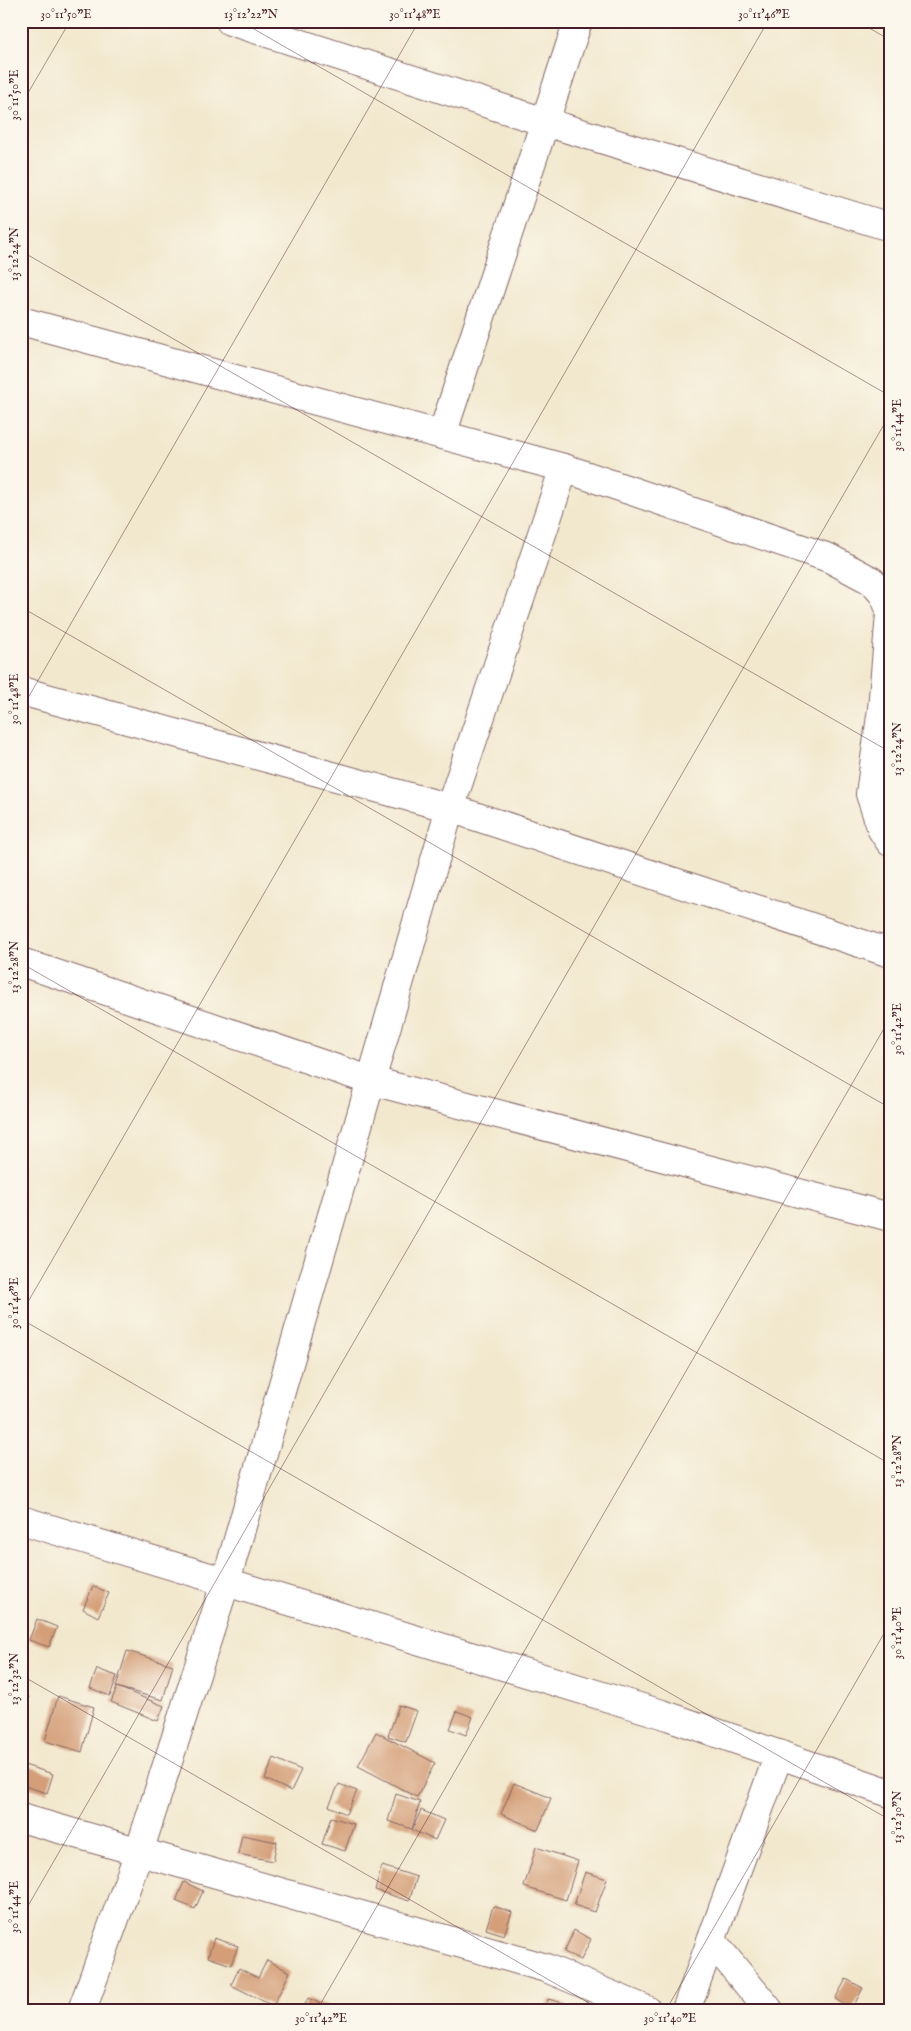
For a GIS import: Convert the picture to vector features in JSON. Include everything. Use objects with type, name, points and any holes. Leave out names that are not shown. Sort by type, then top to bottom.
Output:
[{"type":"street","points":[[230,21],[545,122],[890,227]]},
{"type":"street","points":[[442,435],[578,21]]},
{"type":"street","points":[[21,321],[564,468],[829,558],[872,580],[888,604],[882,709],[870,794],[882,830],[890,842]]},
{"type":"street","points":[[82,2010],[139,1852],[226,1581],[450,808],[564,468]]},
{"type":"street","points":[[21,691],[450,808],[890,953]]},
{"type":"street","points":[[21,962],[372,1081],[890,1217]]},
{"type":"street","points":[[21,1520],[662,1714],[890,1793]]},
{"type":"street","points":[[686,2010],[779,1754]]},
{"type":"street","points":[[21,1818],[546,1968],[648,2010]]},
{"type":"street","points":[[711,1940],[769,2010]]},
{"type":"building","points":[[93,1586],[109,1593],[98,1617],[83,1609]]},
{"type":"building","points":[[37,1619],[57,1627],[49,1647],[29,1640]]},
{"type":"building","points":[[127,1651],[173,1665],[163,1700],[116,1687]]},
{"type":"building","points":[[97,1669],[117,1676],[110,1696],[90,1688]]},
{"type":"building","points":[[117,1687],[164,1706],[158,1721],[111,1702]]},
{"type":"building","points":[[21,1695],[29,1697],[22,1723],[21,1723]]},
{"type":"building","points":[[58,1696],[94,1707],[82,1752],[45,1741]]},
{"type":"building","points":[[399,1705],[417,1711],[406,1742],[388,1736]]},
{"type":"building","points":[[457,1711],[473,1717],[466,1735],[450,1729]]},
{"type":"building","points":[[376,1732],[435,1763],[417,1797],[358,1766]]},
{"type":"building","points":[[274,1758],[301,1770],[291,1791],[265,1779]]},
{"type":"building","points":[[21,1764],[53,1774],[47,1793],[21,1785]]},
{"type":"building","points":[[514,1783],[551,1798],[538,1830],[501,1814]]},
{"type":"building","points":[[339,1784],[357,1791],[346,1814],[329,1806]]},
{"type":"building","points":[[396,1794],[420,1802],[412,1829],[388,1821]]},
{"type":"building","points":[[421,1810],[444,1820],[435,1840],[412,1830]]},
{"type":"building","points":[[331,1817],[354,1824],[345,1851],[322,1844]]},
{"type":"building","points":[[242,1835],[277,1842],[273,1861],[238,1854]]},
{"type":"building","points":[[536,1847],[578,1861],[566,1900],[524,1887]]},
{"type":"building","points":[[382,1866],[417,1877],[409,1901],[375,1890]]},
{"type":"building","points":[[585,1872],[607,1879],[595,1912],[574,1905]]},
{"type":"building","points":[[184,1882],[203,1891],[195,1909],[176,1901]]},
{"type":"building","points":[[493,1906],[512,1912],[504,1935],[486,1929]]},
{"type":"building","points":[[574,1930],[591,1939],[581,1960],[564,1952]]},
{"type":"building","points":[[214,1938],[238,1946],[231,1965],[208,1957]]},
{"type":"building","points":[[267,1960],[290,1972],[273,2006],[231,1985],[239,1968],[258,1978]]},
{"type":"building","points":[[846,1979],[863,1988],[852,2009],[835,1999]]},
{"type":"building","points":[[308,1998],[335,2010],[303,2010]]},
{"type":"building","points":[[548,1999],[567,2004],[565,2010],[546,2010]]}]
